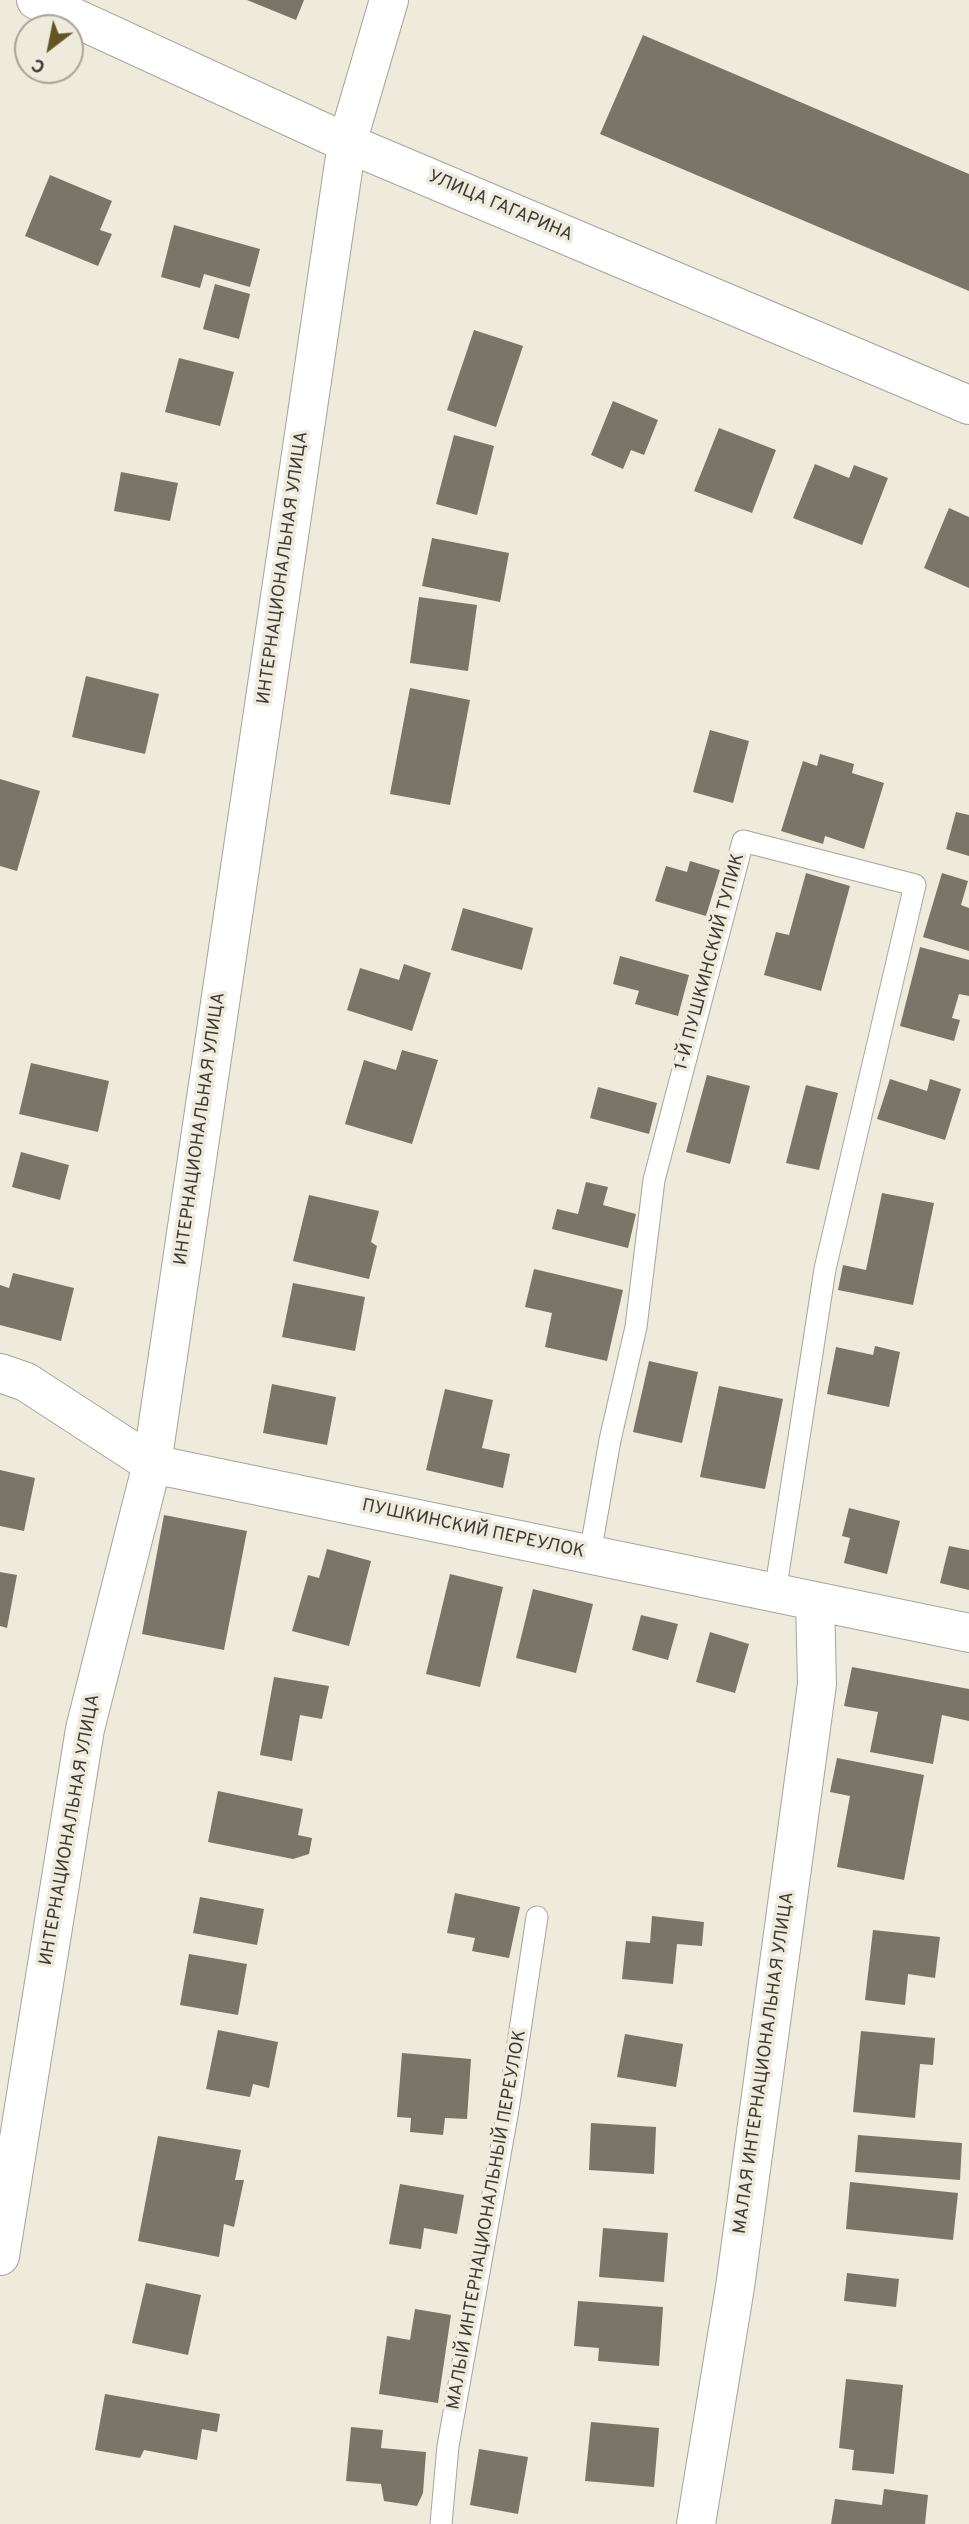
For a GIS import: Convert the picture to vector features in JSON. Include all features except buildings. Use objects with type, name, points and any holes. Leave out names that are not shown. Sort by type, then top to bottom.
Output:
[{"type":"street","name":"УЛИЦА ГАГАРИНА","points":[[36,0],[346,143],[969,405]]},
{"type":"street","name":"ИНТЕРНАЦИОНАЛЬНАЯ УЛИЦА","points":[[0,2256],[85,1729],[152,1464],[346,143],[389,0]]},
{"type":"street","name":"ПУШКИНСКИЙ ПЕРЕУЛОК","points":[[0,1373],[26,1382],[152,1464],[969,1633]]},
{"type":"street","name":"МАЛАЯ ИНТЕРНАЦИОНАЛЬНАЯ УЛИЦА","points":[[695,2524],[735,2287],[815,1698],[815,1601]]},
{"type":"lane","name":"1-Й ПУШКИНСКИЙ ТУПИК","points":[[590,1554],[610,1440],[636,1327],[654,1180],[743,841],[915,885],[825,1269],[775,1593]]},
{"type":"lane","name":"МАЛЫЙ ИНТЕРНАЦИОНАЛЬНЫЙ ПЕРЕУЛОК","points":[[441,2524],[448,2446],[508,2110],[537,1917]]}]
